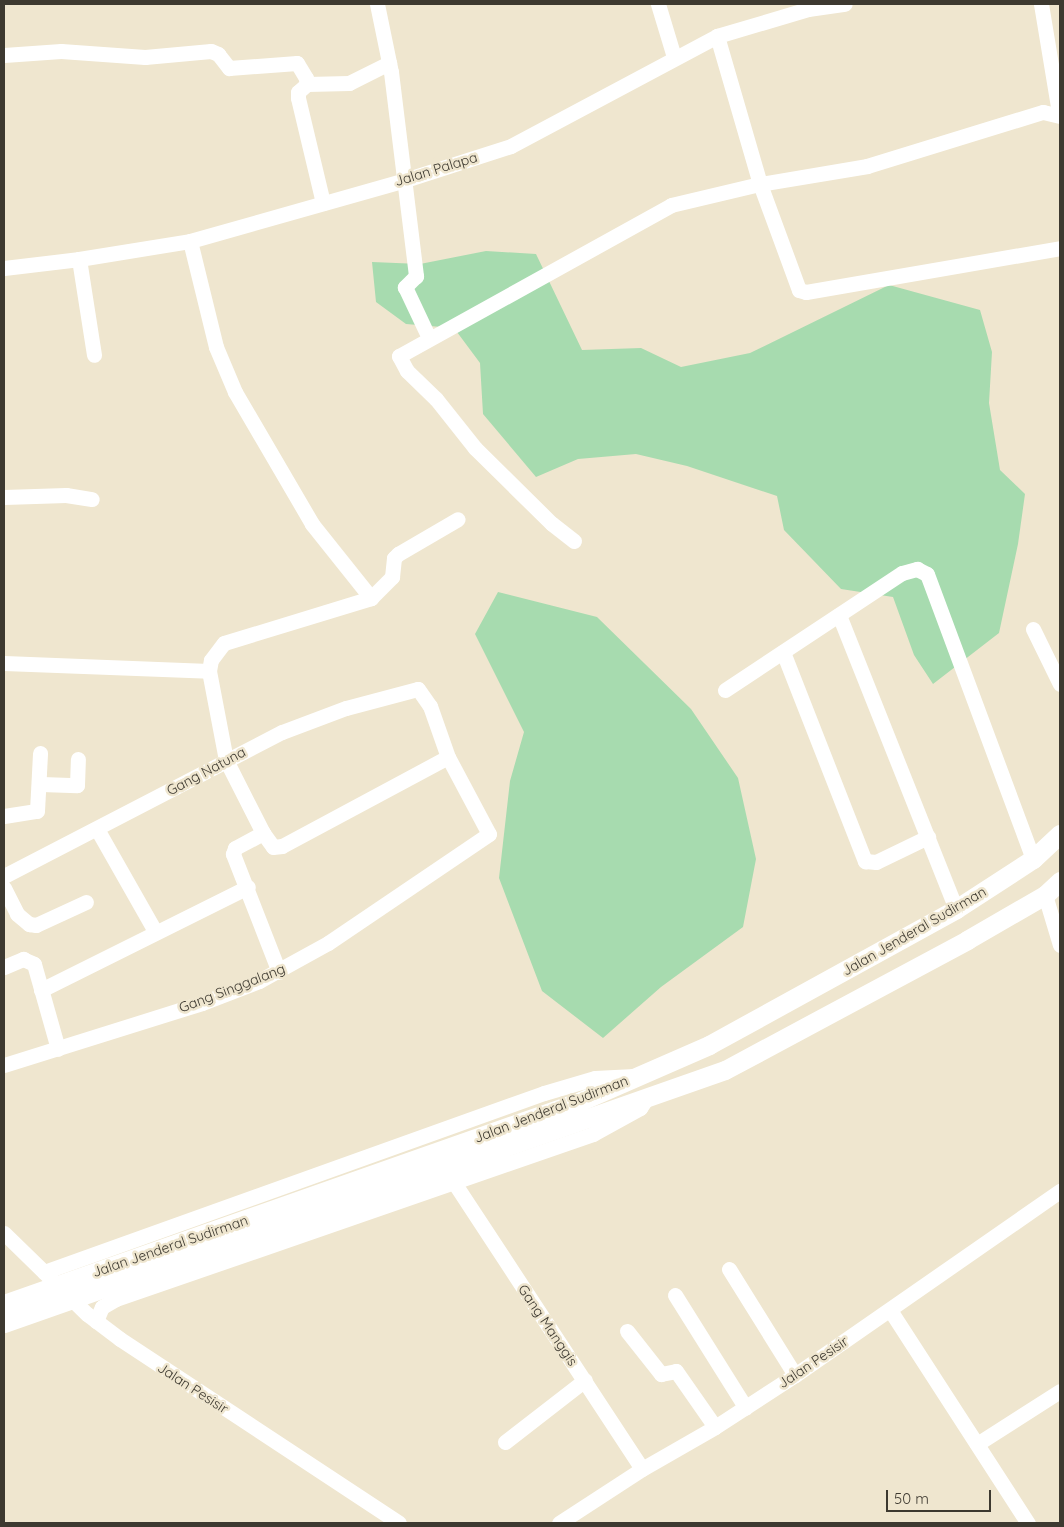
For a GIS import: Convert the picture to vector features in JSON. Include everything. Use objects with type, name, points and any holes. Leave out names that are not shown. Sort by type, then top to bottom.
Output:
[{"type":"main road","name":"Jalan Jenderal Sudirman","points":[[4,1323],[584,1109],[638,1075],[767,1016],[956,909],[1034,859],[1060,834]]},
{"type":"main road","name":"Jalan Jenderal Sudirman","points":[[4,1304],[584,1109],[648,1096],[725,1070],[1045,895],[1060,881]]},
{"type":"street","points":[[377,4],[389,63],[416,278],[405,287],[429,338]]},
{"type":"street","points":[[658,4],[674,57]]},
{"type":"street","name":"Jalan Palapa","points":[[4,268],[79,259],[190,241],[405,180],[511,146],[674,57],[717,36],[808,9],[845,4]]},
{"type":"street","points":[[574,541],[552,524],[475,448],[398,360],[406,350],[671,205],[760,184],[867,166],[1043,112],[1060,114],[1042,4]]},
{"type":"street","points":[[717,36],[760,184],[794,281],[799,290],[806,292],[1060,248]]},
{"type":"street","points":[[4,55],[61,51],[145,57],[214,52],[229,68],[297,63],[307,84]]},
{"type":"street","points":[[323,203],[298,92],[307,84],[349,83],[389,63]]},
{"type":"street","points":[[190,241],[216,347],[235,392],[312,524],[371,598]]},
{"type":"street","points":[[79,259],[94,355]]},
{"type":"street","points":[[4,496],[66,495],[92,499]]},
{"type":"street","points":[[448,757],[282,846],[273,847],[263,833],[226,760],[209,671],[216,651],[224,643],[371,598],[392,577],[394,558],[398,554],[458,519]]},
{"type":"street","points":[[726,690],[902,573],[917,569],[927,574],[1034,859]]},
{"type":"street","points":[[839,615],[956,909]]},
{"type":"street","points":[[1033,629],[1060,684]]},
{"type":"street","points":[[783,652],[866,861],[876,862],[928,837]]},
{"type":"street","points":[[4,663],[209,671]]},
{"type":"street","name":"Gang Natuna","points":[[4,876],[97,830],[282,732],[346,708],[418,689],[430,706],[448,757]]},
{"type":"street","points":[[4,816],[37,811],[41,784],[40,754]]},
{"type":"street","name":"Gang Singgalang","points":[[4,1066],[202,1003],[279,972],[328,943],[489,834],[448,757]]},
{"type":"street","points":[[41,784],[76,785],[78,759]]},
{"type":"street","points":[[97,830],[155,931]]},
{"type":"street","points":[[263,833],[234,850],[279,972]]},
{"type":"street","points":[[42,990],[155,931],[248,887]]},
{"type":"street","points":[[4,888],[17,914],[29,924],[36,925],[86,902]]},
{"type":"street","points":[[1045,895],[1060,946]]},
{"type":"street","points":[[4,967],[23,959],[32,961],[58,1049]]},
{"type":"street","points":[[44,1272],[544,1092],[595,1078],[638,1075]]},
{"type":"street","points":[[96,1321],[102,1307],[116,1299],[593,1134],[640,1108],[648,1096]]},
{"type":"street","name":"Gang Manggis","points":[[453,1181],[642,1468]]},
{"type":"street","name":"Jalan Pesisir","points":[[560,1523],[642,1468],[746,1408],[1060,1191]]},
{"type":"street","name":"Jalan Pesisir","points":[[4,1233],[96,1321],[399,1523]]},
{"type":"street","points":[[729,1270],[795,1375]]},
{"type":"street","points":[[675,1295],[746,1408]]},
{"type":"street","points":[[890,1310],[1028,1523]]},
{"type":"street","points":[[627,1331],[661,1374],[676,1371],[715,1427]]},
{"type":"street","points":[[505,1442],[585,1380]]},
{"type":"street","points":[[977,1444],[1060,1392]]},
{"type":"green space","points":[[486,251],[536,254],[582,350],[641,348],[681,367],[750,353],[889,285],[980,310],[992,352],[989,403],[1000,470],[1025,494],[1018,544],[999,633],[933,684],[914,655],[893,597],[841,589],[784,530],[777,496],[687,466],[636,454],[578,459],[536,477],[483,414],[480,363],[454,328],[406,324],[376,302],[372,262],[420,264]]},
{"type":"green space","points":[[498,592],[597,617],[691,709],[738,778],[756,859],[743,927],[661,987],[603,1038],[542,991],[499,878],[510,781],[524,732],[475,634]]}]
